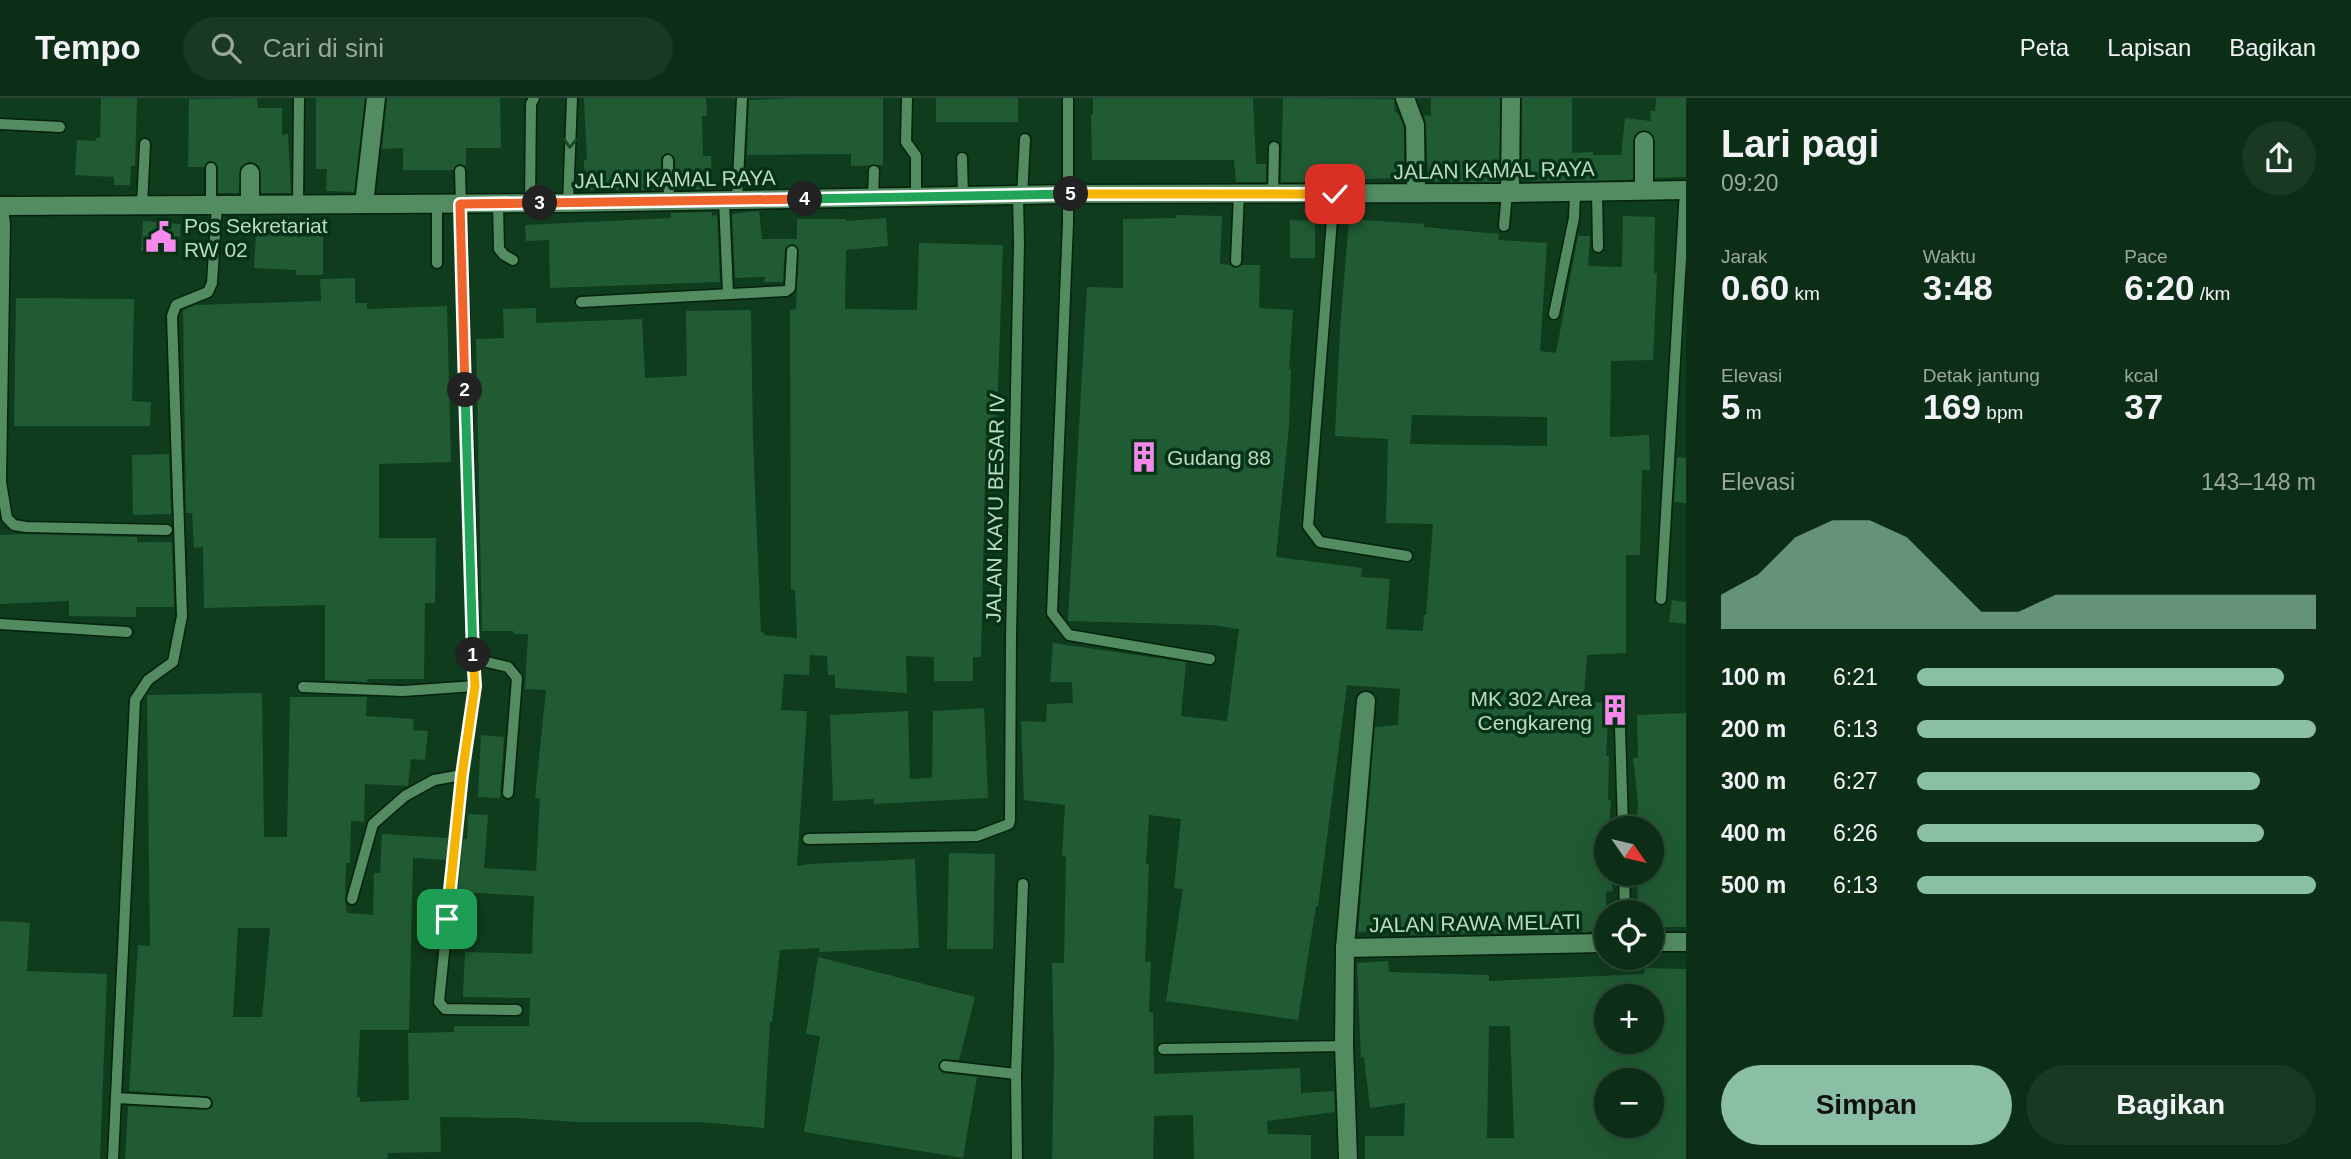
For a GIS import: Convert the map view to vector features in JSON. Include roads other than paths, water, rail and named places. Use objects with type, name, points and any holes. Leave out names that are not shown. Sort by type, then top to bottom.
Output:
[{"type":"main road","points":[[363,204],[376,98]]},
{"type":"main road","points":[[1405,98],[1415,125],[1416,193]]},
{"type":"main road","points":[[1509,193],[1511,98]]},
{"type":"main road","points":[[1644,141],[1644,190]]},
{"type":"main road","points":[[250,173],[250,204]]},
{"type":"main road","name":"JALAN KAMAL RAYA","points":[[1,206],[530,204],[1067,194],[1685,190]]},
{"type":"main road","name":"JALAN RAWA MELATI","points":[[1348,1159],[1344,1046],[1345,948],[1366,701]]},
{"type":"main road","points":[[1664,942],[1686,942]]},
{"type":"main road","name":"JALAN RAWA MELATI","points":[[1345,948],[1594,943]]},
{"type":"lane","points":[[298,204],[299,98]]},
{"type":"lane","points":[[530,204],[531,104],[534,98]]},
{"type":"lane","points":[[568,203],[572,98]]},
{"type":"lane","points":[[728,293],[730,200],[742,98]]},
{"type":"lane","points":[[907,98],[906,142],[916,156],[916,198]]},
{"type":"lane","points":[[1069,98],[1052,613],[1069,635],[1210,659]]},
{"type":"lane","points":[[0,124],[60,127]]},
{"type":"lane","name":"JALAN KAYU BESAR IV","points":[[808,839],[977,836],[1009,824],[1020,196],[1025,139]]},
{"type":"lane","points":[[142,205],[145,144]]},
{"type":"lane","points":[[1273,194],[1274,147]]},
{"type":"lane","points":[[961,158],[963,197]]},
{"type":"lane","points":[[668,160],[669,201]]},
{"type":"lane","points":[[113,1159],[135,700],[148,680],[173,662],[181,616],[172,316],[176,305],[208,292],[212,283],[214,205],[211,168]]},
{"type":"lane","points":[[460,171],[475,686],[462,775],[439,1002],[444,1009],[517,1010]]},
{"type":"lane","points":[[873,198],[874,171]]},
{"type":"lane","points":[[1661,599],[1685,190]]},
{"type":"lane","points":[[1597,191],[1598,247]]},
{"type":"lane","points":[[1554,314],[1574,218],[1575,192]]},
{"type":"lane","points":[[1504,226],[1509,193]]},
{"type":"lane","points":[[1236,261],[1239,194]]},
{"type":"lane","points":[[1335,194],[1308,526],[1320,542],[1407,556]]},
{"type":"lane","points":[[498,203],[499,249],[513,260]]},
{"type":"lane","points":[[437,204],[437,263]]},
{"type":"lane","points":[[1,206],[5,224],[1,482],[7,518],[14,525],[26,527],[167,530]]},
{"type":"lane","points":[[580,302],[788,291],[792,251]]},
{"type":"lane","points":[[0,624],[127,632]]},
{"type":"lane","points":[[474,659],[508,667],[517,678],[508,793]]},
{"type":"lane","points":[[303,687],[403,691],[475,686]]},
{"type":"lane","points":[[1620,727],[1623,816]]},
{"type":"lane","points":[[352,899],[373,824],[405,796],[434,780],[462,775]]},
{"type":"lane","points":[[1017,1159],[1016,1074],[1023,884]]},
{"type":"lane","points":[[1163,1049],[1344,1046]]},
{"type":"lane","points":[[945,1066],[1016,1074]]},
{"type":"lane","points":[[117,1098],[206,1103]]},
{"type":"place","name":"Pos Sekretariat RW 02","points":[[161,237]]},
{"type":"place","name":"Gudang 88","points":[[1144,457]]},
{"type":"place","name":"MK 302 Area Cengkareng","points":[[1615,710]]}]
